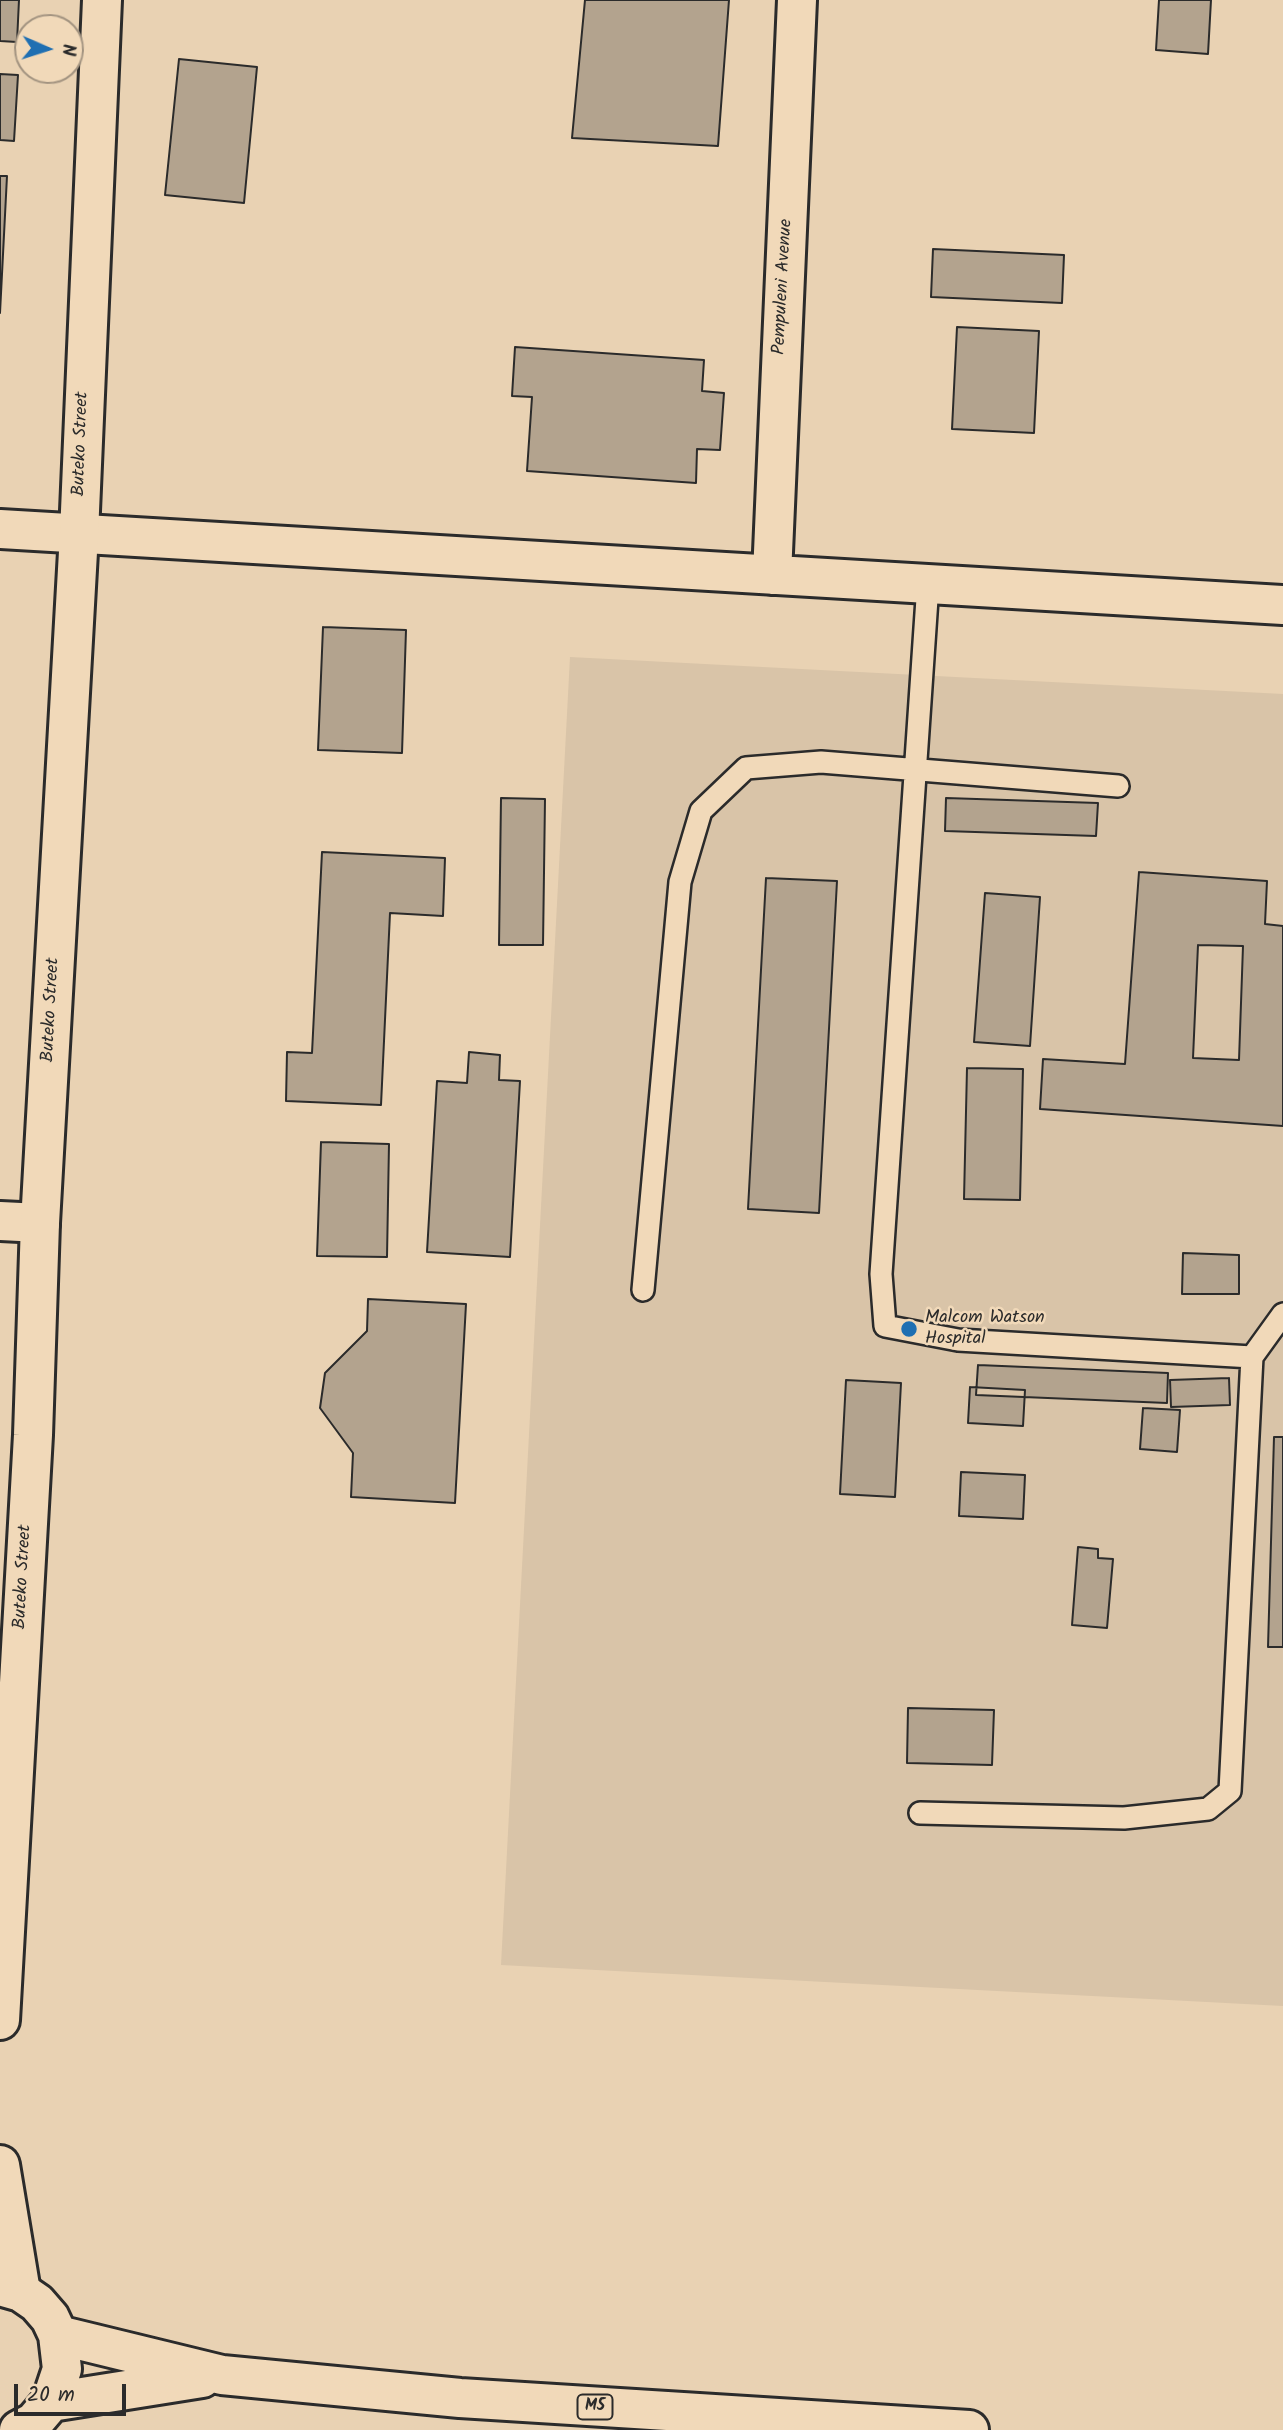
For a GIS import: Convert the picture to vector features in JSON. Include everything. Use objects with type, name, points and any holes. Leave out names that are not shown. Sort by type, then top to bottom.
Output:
[{"type":"street","name":"Buteko Street","points":[[0,2020],[33,1435],[40,1223],[79,534],[102,0]]},
{"type":"street","name":"Pempuleni Avenue","points":[[772,575],[797,0]]},
{"type":"street","points":[[0,529],[1283,605]]},
{"type":"street","points":[[0,1221],[40,1223]]},
{"type":"street","points":[[0,2165],[11,2289],[37,2303],[50,2318],[58,2335],[62,2370],[51,2402],[34,2422],[19,2430]]},
{"type":"street","name":"M5","points":[[58,2335],[222,2375],[460,2398],[905,2429],[969,2430]]},
{"type":"street","name":"M5","points":[[51,2402],[222,2375]]},
{"type":"lane","points":[[928,584],[881,1274],[885,1326],[958,1340],[1252,1357]]},
{"type":"lane","points":[[643,1290],[680,882],[701,811],[746,768],[821,762],[1118,786]]},
{"type":"lane","points":[[920,1813],[1124,1818],[1208,1810],[1230,1791],[1252,1357],[1283,1314]]},
{"type":"shaded area","name":"Malcom Watson Hospital","points":[[570,657],[1283,694],[1283,2006],[501,1965]]},
{"type":"building","points":[[0,0],[19,0],[18,14],[14,14],[14,42],[0,41]]},
{"type":"building","points":[[585,0],[729,0],[718,146],[572,138]]},
{"type":"building","points":[[1159,0],[1211,0],[1208,54],[1156,50]]},
{"type":"building","points":[[179,59],[257,67],[244,203],[165,195]]},
{"type":"building","points":[[0,74],[14,75],[14,84],[17,84],[14,141],[0,140]]},
{"type":"building","points":[[0,176],[7,176],[0,313]]},
{"type":"building","points":[[933,249],[1064,255],[1062,303],[931,297]]},
{"type":"building","points":[[957,327],[1039,331],[1034,433],[952,429]]},
{"type":"building","points":[[515,347],[704,360],[702,391],[724,393],[720,450],[697,449],[696,483],[527,471],[532,397],[512,396]]},
{"type":"building","points":[[323,627],[406,630],[402,753],[318,750]]},
{"type":"building","points":[[501,798],[545,799],[543,945],[499,945]]},
{"type":"building","points":[[946,798],[1098,803],[1096,836],[945,831]]},
{"type":"building","points":[[322,852],[445,858],[443,916],[390,913],[381,1105],[286,1101],[287,1052],[312,1053]]},
{"type":"building","points":[[1139,872],[1267,881],[1265,924],[1283,926],[1283,1126],[1040,1109],[1043,1059],[1125,1064]],"holes":[[[1198,945],[1243,946],[1239,1060],[1193,1058]]]},
{"type":"building","points":[[766,878],[837,881],[819,1213],[748,1209]]},
{"type":"building","points":[[985,893],[1040,897],[1030,1046],[974,1042]]},
{"type":"building","points":[[469,1052],[500,1055],[499,1080],[520,1081],[510,1257],[427,1252],[437,1081],[467,1083]]},
{"type":"building","points":[[967,1068],[1023,1069],[1020,1200],[964,1199]]},
{"type":"building","points":[[321,1142],[389,1144],[387,1257],[317,1256]]},
{"type":"building","points":[[1183,1253],[1239,1255],[1239,1294],[1182,1294]]},
{"type":"building","points":[[368,1299],[466,1304],[455,1503],[351,1497],[353,1453],[320,1408],[325,1373],[367,1331]]},
{"type":"building","points":[[978,1365],[1168,1373],[1167,1403],[976,1395]]},
{"type":"building","points":[[1229,1378],[1230,1405],[1171,1407],[1170,1380]]},
{"type":"building","points":[[846,1380],[901,1383],[895,1497],[840,1494]]},
{"type":"building","points":[[970,1387],[1025,1390],[1023,1426],[968,1423]]},
{"type":"building","points":[[1143,1408],[1180,1410],[1177,1452],[1140,1449]]},
{"type":"building","points":[[1274,1437],[1283,1437],[1283,1647],[1268,1647]]},
{"type":"building","points":[[961,1472],[1025,1475],[1023,1519],[959,1516]]},
{"type":"building","points":[[1078,1547],[1098,1549],[1098,1558],[1113,1559],[1107,1628],[1072,1625]]},
{"type":"building","points":[[908,1708],[994,1710],[992,1765],[907,1763]]},
{"type":"place","name":"Malcom Watson Hospital","points":[[909,1329]]}]
